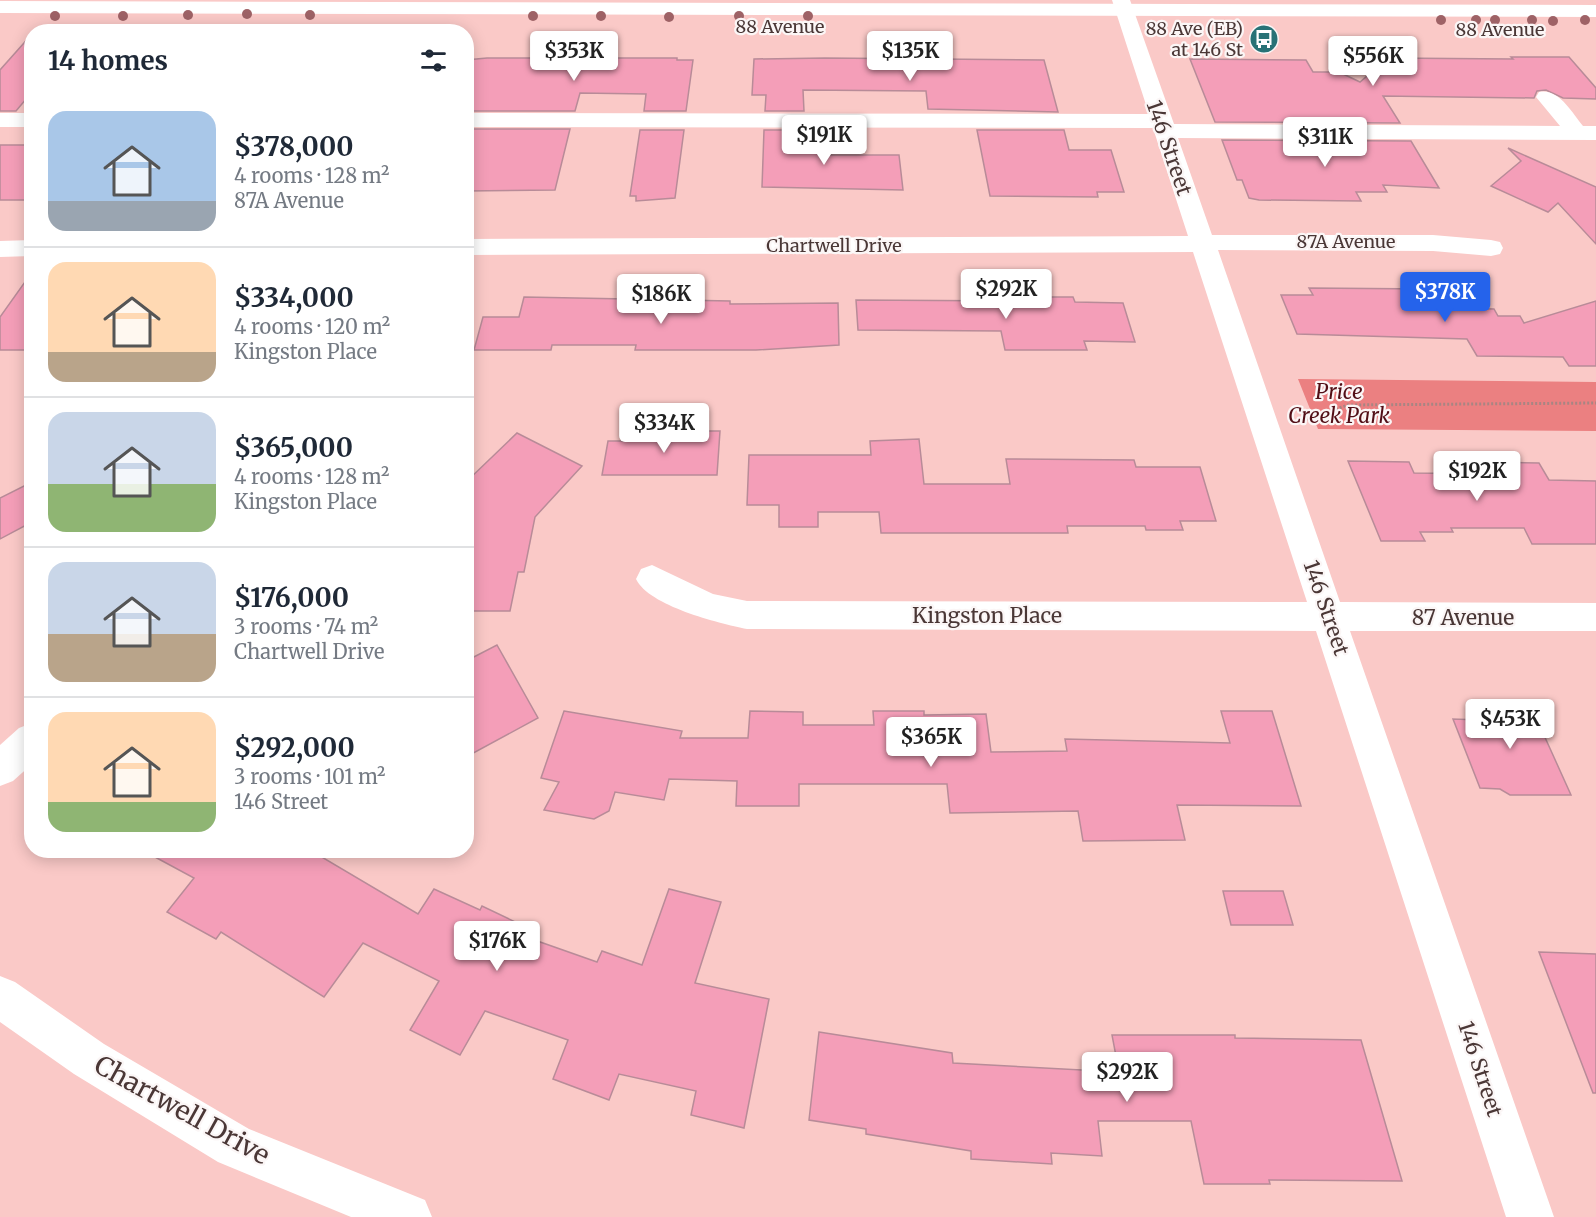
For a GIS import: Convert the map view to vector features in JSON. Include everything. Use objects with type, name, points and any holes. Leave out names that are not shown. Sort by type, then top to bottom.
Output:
[{"type":"main road","name":"88 Avenue","points":[[0,8],[271,3],[1125,12],[1596,11]]},
{"type":"main road","name":"88 Avenue","points":[[522,28],[1125,12],[1596,30]]},
{"type":"main road","name":"146 Street","points":[[1125,12],[1530,1217]]},
{"type":"main road","points":[[1547,97],[1586,133]]},
{"type":"main road","points":[[0,120],[24,120]]},
{"type":"main road","points":[[474,120],[1162,126],[1586,133]]},
{"type":"main road","name":"Chartwell Drive","points":[[474,247],[1202,243]]},
{"type":"main road","name":"87A Avenue","points":[[1202,243],[1433,243],[1491,248]]},
{"type":"main road","points":[[0,249],[24,248]]},
{"type":"main road","name":"Kingston Place","points":[[652,579],[707,607],[747,615],[1329,618]]},
{"type":"main road","name":"87 Avenue","points":[[1329,618],[1596,617]]},
{"type":"main road","points":[[0,769],[24,747]]},
{"type":"main road","name":"Chartwell Drive","points":[[0,997],[89,1059],[234,1146],[408,1217]]},
{"type":"path","points":[[1295,423],[1348,405],[1596,403]]},
{"type":"green space","name":"Price Creek Park","points":[[1298,379],[1596,382],[1596,431],[1318,429]]},
{"type":"building","points":[[24,43],[24,102],[16,111],[0,111],[0,70]]},
{"type":"building","points":[[1511,57],[1569,57],[1596,88],[1596,99],[1563,98],[1546,90],[1537,91],[1534,98],[1383,96],[1400,123],[1215,122],[1190,59],[1306,60],[1313,72],[1339,72],[1360,82],[1388,58],[1513,59]]},
{"type":"building","points":[[677,58],[677,60],[693,60],[686,111],[644,111],[646,94],[580,93],[575,111],[474,111],[474,59]]},
{"type":"building","points":[[754,59],[1044,60],[1058,112],[928,109],[926,91],[803,90],[804,111],[765,111],[766,95],[752,95]]},
{"type":"building","points":[[474,129],[570,129],[555,190],[474,191]]},
{"type":"building","points":[[640,130],[684,130],[675,198],[636,201],[636,196],[630,196]]},
{"type":"building","points":[[764,130],[804,130],[804,151],[827,151],[827,155],[899,155],[903,190],[762,187]]},
{"type":"building","points":[[977,130],[1064,130],[1069,150],[1111,150],[1124,192],[1097,192],[1098,197],[990,196]]},
{"type":"building","points":[[1222,140],[1411,141],[1439,188],[1383,185],[1387,192],[1356,192],[1361,201],[1249,198],[1242,180],[1237,180]]},
{"type":"building","points":[[0,145],[24,145],[24,200],[0,200]]},
{"type":"building","points":[[1508,148],[1596,187],[1596,244],[1558,203],[1548,212],[1491,186],[1521,161]]},
{"type":"building","points":[[24,283],[24,350],[0,350],[0,317]]},
{"type":"building","points":[[1309,288],[1429,289],[1439,308],[1494,309],[1498,316],[1520,316],[1524,323],[1596,301],[1596,366],[1569,366],[1563,357],[1477,356],[1467,339],[1297,334],[1281,295],[1313,295]]},
{"type":"building","points":[[524,297],[730,301],[730,304],[838,303],[839,345],[756,350],[635,350],[636,345],[552,345],[551,350],[474,350],[483,317],[519,317]]},
{"type":"building","points":[[1040,297],[1073,297],[1075,302],[1123,303],[1135,342],[1084,341],[1087,350],[1005,350],[1001,331],[858,330],[856,300],[1041,301]]},
{"type":"building","points":[[624,431],[720,431],[717,475],[602,475],[608,441],[623,441]]},
{"type":"building","points":[[517,433],[582,466],[535,517],[524,572],[518,572],[510,611],[474,611],[474,474]]},
{"type":"building","points":[[919,439],[924,484],[1010,484],[1006,459],[1134,460],[1136,467],[1200,467],[1216,521],[1180,521],[1183,530],[1146,530],[1145,526],[1067,526],[1068,533],[881,533],[879,512],[818,512],[818,527],[779,527],[779,505],[747,505],[749,455],[871,455],[870,441]]},
{"type":"building","points":[[1348,461],[1409,462],[1414,473],[1489,474],[1482,462],[1539,463],[1549,480],[1596,481],[1596,544],[1532,544],[1524,528],[1451,528],[1453,532],[1420,532],[1425,541],[1381,541]]},
{"type":"building","points":[[24,486],[24,526],[0,539],[0,498]]},
{"type":"building","points":[[497,645],[538,718],[474,753],[474,657]]},
{"type":"building","points":[[1472,700],[1529,702],[1571,795],[1510,795],[1500,789],[1480,788],[1453,719],[1480,720]]},
{"type":"building","points":[[564,711],[682,731],[680,738],[748,738],[750,711],[803,712],[803,725],[874,725],[873,711],[924,711],[924,715],[986,714],[991,752],[1067,751],[1065,739],[1230,743],[1221,711],[1272,711],[1301,806],[1177,805],[1185,840],[1083,841],[1078,811],[950,813],[947,784],[799,784],[799,806],[736,806],[737,781],[669,779],[664,800],[615,792],[609,811],[594,819],[544,810],[559,782],[541,778]]},
{"type":"building","points":[[157,858],[324,858],[418,914],[434,889],[480,910],[482,906],[530,929],[526,937],[597,962],[602,951],[642,965],[669,889],[721,902],[695,983],[769,999],[744,1128],[691,1115],[696,1091],[619,1074],[609,1100],[553,1079],[568,1040],[485,1011],[460,1055],[410,1030],[439,981],[363,943],[324,997],[221,932],[216,939],[167,912],[194,878]]},
{"type":"building","points":[[1223,891],[1283,891],[1293,925],[1231,925]]},
{"type":"building","points":[[1539,952],[1596,954],[1596,1093],[1593,1093]]},
{"type":"building","points":[[819,1032],[952,1053],[953,1063],[1119,1072],[1112,1035],[1235,1035],[1235,1038],[1361,1040],[1402,1181],[1269,1180],[1270,1184],[1204,1184],[1191,1121],[1098,1121],[1102,1156],[1051,1153],[1052,1164],[971,1159],[971,1151],[866,1134],[866,1129],[809,1120]]},
{"type":"place","name":"88 Ave (EB) at 146 St","points":[[1264,39]]}]
